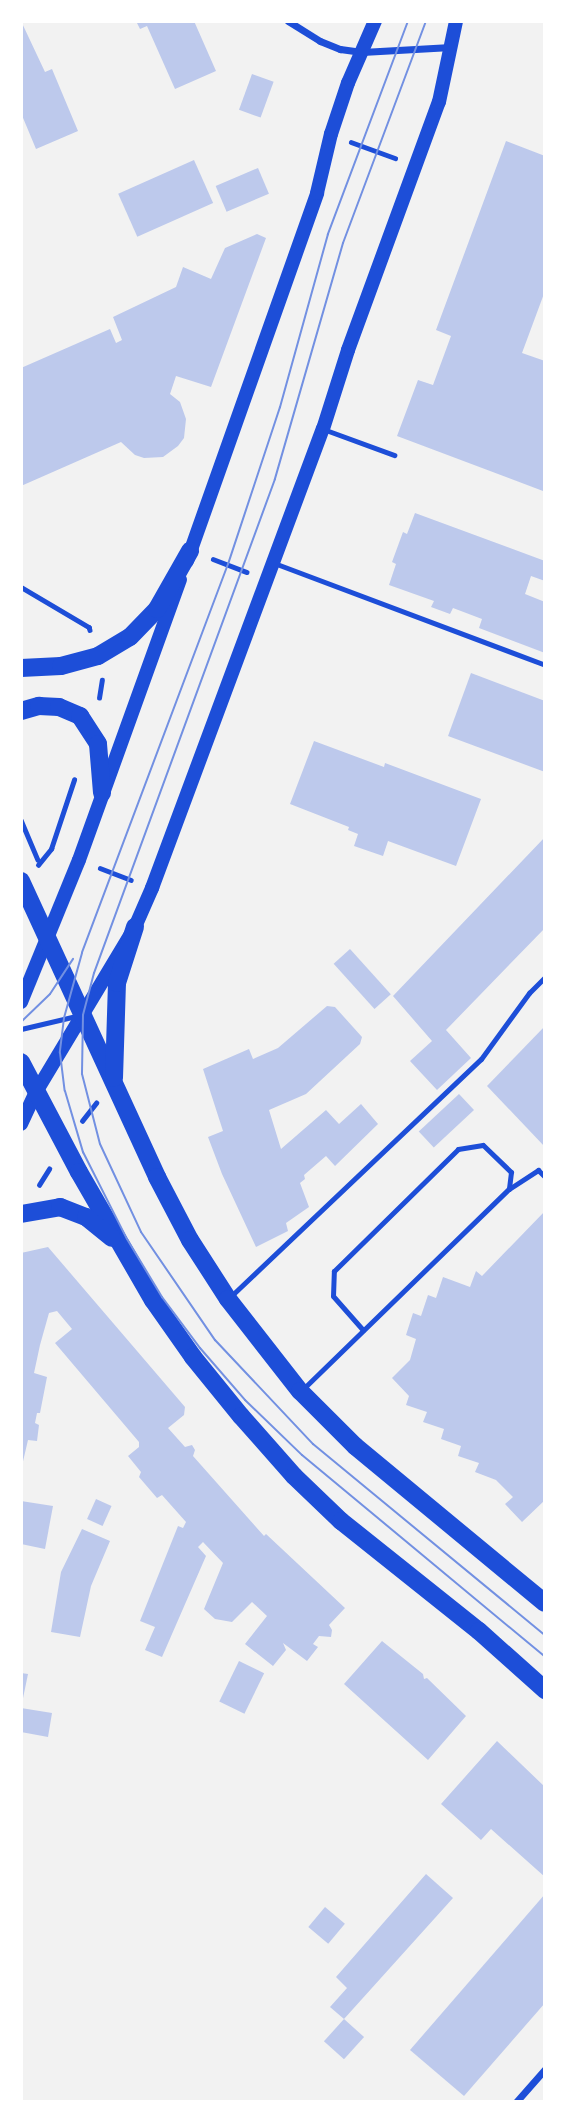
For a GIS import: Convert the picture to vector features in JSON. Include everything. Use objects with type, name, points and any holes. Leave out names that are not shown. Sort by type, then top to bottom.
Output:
[{"type":"main road","points":[[21,1002],[48,939],[103,793],[317,193],[331,134],[374,21]]},
{"type":"main road","points":[[114,1085],[117,983],[135,927],[274,563],[323,429],[348,350],[439,102],[456,21]]},
{"type":"main road","points":[[21,668],[61,666],[98,656],[130,637],[157,609],[190,551]]},
{"type":"main road","points":[[21,711],[39,706],[59,707],[80,716],[98,744],[103,793]]},
{"type":"main road","points":[[21,881],[114,1085],[190,1240],[228,1299],[300,1391],[355,1446],[545,1603]]},
{"type":"main road","points":[[21,1124],[36,1092],[135,927]]},
{"type":"main road","points":[[21,1062],[120,1244],[193,1357],[294,1476],[341,1521],[478,1631],[545,1690]]},
{"type":"main road","points":[[21,1214],[60,1207],[86,1217],[120,1244]]},
{"type":"street","points":[[288,21],[320,41],[362,52],[452,47]]},
{"type":"street","points":[[516,2102],[545,2069]]},
{"type":"lane","points":[[323,429],[394,455]]},
{"type":"lane","points":[[274,563],[545,665]]},
{"type":"lane","points":[[228,1299],[481,1059],[529,993],[545,977]]},
{"type":"lane","points":[[21,1029],[83,1014]]},
{"type":"lane","points":[[363,1330],[333,1296],[334,1271],[458,1149],[483,1145],[511,1172],[509,1189]]},
{"type":"lane","points":[[300,1391],[509,1189],[538,1170],[545,1177]]},
{"type":"path","points":[[331,134],[416,166]]},
{"type":"path","points":[[190,551],[268,579]]},
{"type":"path","points":[[21,587],[89,627],[98,656]]},
{"type":"path","points":[[21,820],[39,864],[51,849]]},
{"type":"building","points":[[21,21],[45,72],[52,69],[78,131],[36,149],[21,113]]},
{"type":"building","points":[[136,21],[194,21],[216,71],[175,89],[147,26],[140,29]]},
{"type":"building","points":[[252,74],[274,82],[261,118],[239,110]]},
{"type":"building","points":[[506,141],[545,156],[545,291],[522,353],[545,361],[543,491],[397,436],[418,380],[433,385],[451,336],[436,330]]},
{"type":"building","points":[[194,160],[213,203],[137,237],[118,194]]},
{"type":"building","points":[[258,168],[269,194],[227,212],[216,186]]},
{"type":"building","points":[[257,234],[266,238],[211,387],[176,376],[170,394],[180,402],[186,419],[184,438],[178,446],[163,457],[144,458],[135,455],[121,442],[21,486],[21,368],[110,329],[116,343],[122,340],[113,317],[176,287],[183,267],[211,279],[225,248]]},
{"type":"building","points":[[415,513],[545,561],[545,581],[531,576],[525,594],[545,602],[545,653],[479,628],[482,619],[453,608],[450,614],[431,607],[434,601],[389,585],[396,564],[392,562],[403,532],[407,534]]},
{"type":"building","points":[[471,673],[545,701],[545,772],[448,736]]},
{"type":"building","points":[[314,741],[384,767],[385,763],[481,799],[456,866],[388,841],[383,856],[354,846],[358,834],[348,830],[349,827],[290,804]]},
{"type":"building","points":[[545,837],[545,928],[446,1030],[471,1058],[437,1090],[410,1061],[432,1041],[393,996]]},
{"type":"building","points":[[350,949],[391,994],[374,1009],[334,964]]},
{"type":"building","points":[[327,1006],[335,1007],[362,1037],[360,1044],[306,1094],[269,1110],[281,1149],[326,1110],[339,1124],[361,1104],[378,1124],[335,1166],[326,1156],[304,1175],[305,1179],[300,1183],[309,1207],[286,1223],[288,1231],[256,1247],[208,1137],[223,1131],[203,1069],[249,1049],[253,1059],[278,1048]]},
{"type":"building","points":[[545,1026],[545,1147],[487,1086]]},
{"type":"building","points":[[459,1094],[474,1110],[434,1148],[419,1132]]},
{"type":"building","points":[[545,1211],[545,1500],[522,1522],[505,1504],[513,1497],[496,1480],[475,1472],[479,1463],[458,1456],[461,1446],[441,1439],[444,1429],[423,1422],[427,1412],[406,1405],[409,1396],[392,1378],[410,1360],[416,1339],[406,1335],[413,1313],[421,1316],[428,1295],[436,1298],[443,1277],[470,1287],[476,1271],[482,1276]]},
{"type":"building","points":[[48,1247],[185,1407],[184,1415],[168,1428],[185,1447],[192,1445],[195,1450],[193,1456],[264,1536],[266,1534],[345,1608],[329,1625],[332,1630],[331,1637],[319,1636],[313,1644],[318,1647],[307,1661],[283,1643],[286,1650],[273,1666],[245,1644],[267,1616],[252,1602],[232,1622],[215,1619],[204,1609],[223,1563],[203,1542],[198,1547],[206,1556],[162,1657],[145,1650],[155,1627],[140,1621],[178,1526],[183,1528],[186,1522],[162,1495],[157,1498],[139,1477],[141,1472],[128,1456],[139,1447],[139,1442],[55,1343],[72,1329],[57,1311],[49,1313],[34,1373],[47,1377],[40,1413],[37,1413],[35,1423],[39,1425],[37,1441],[28,1440],[21,1470],[21,1253]]},
{"type":"building","points":[[96,1499],[112,1506],[103,1526],[87,1519]]},
{"type":"building","points":[[21,1501],[53,1506],[45,1549],[21,1544]]},
{"type":"building","points":[[82,1529],[110,1541],[91,1586],[80,1637],[51,1632],[61,1572]]},
{"type":"building","points":[[382,1641],[423,1674],[424,1679],[427,1678],[466,1716],[428,1760],[344,1684]]},
{"type":"building","points":[[239,1661],[264,1673],[244,1714],[219,1701]]},
{"type":"building","points":[[21,1673],[28,1674],[22,1703],[21,1703]]},
{"type":"building","points":[[21,1708],[52,1713],[48,1737],[21,1732]]},
{"type":"building","points":[[497,1741],[545,1787],[545,1877],[491,1829],[481,1840],[441,1804]]},
{"type":"building","points":[[426,1874],[453,1898],[344,2019],[330,2007],[347,1988],[336,1977]]},
{"type":"building","points":[[545,1894],[545,2003],[464,2096],[410,2050]]},
{"type":"building","points":[[325,1907],[345,1924],[328,1944],[308,1927]]},
{"type":"building","points":[[344,2019],[364,2037],[344,2059],[324,2041]]},
{"type":"tram line","points":[[408,21],[328,234],[280,407],[228,564],[82,953],[64,1018],[60,1053],[65,1091],[83,1152],[127,1239],[162,1297],[200,1348],[245,1400],[302,1455],[545,1657]]},
{"type":"tram line","points":[[426,21],[343,243],[275,479],[94,973],[83,1015],[82,1074],[100,1144],[141,1232],[215,1340],[313,1444],[545,1635]]},
{"type":"tram line","points":[[21,1022],[50,994],[73,959]]}]
